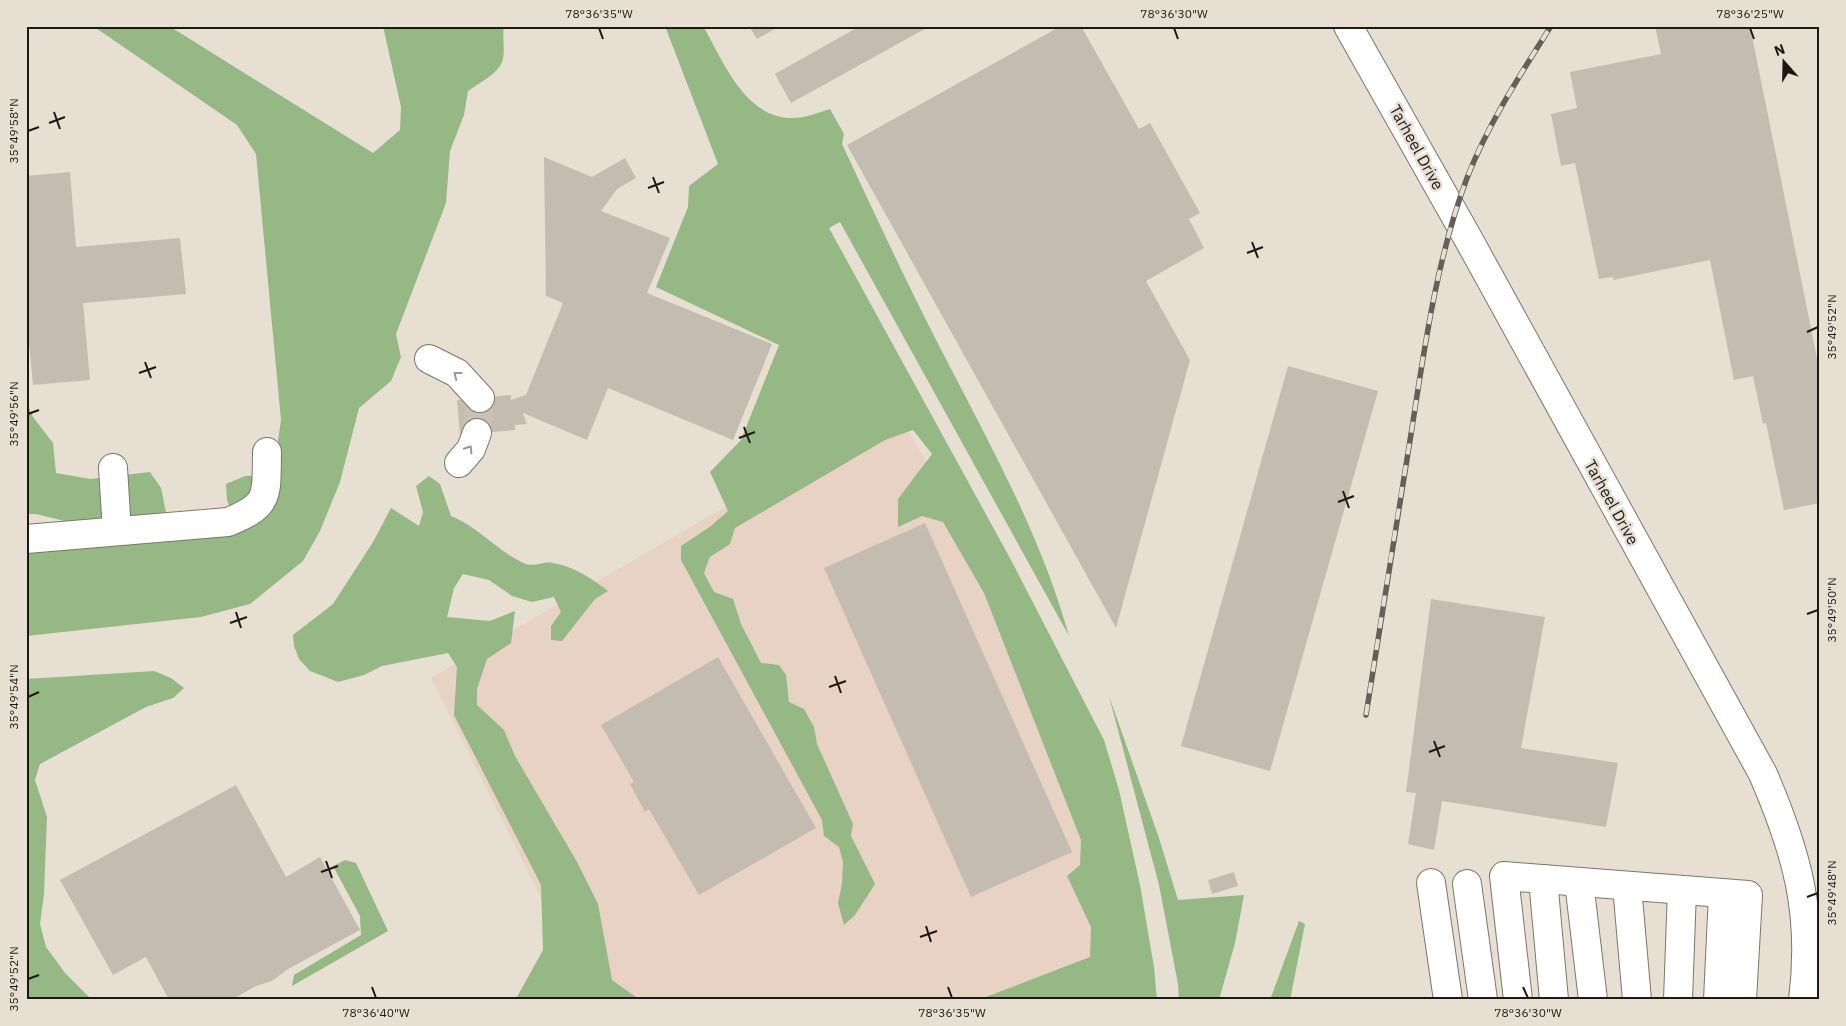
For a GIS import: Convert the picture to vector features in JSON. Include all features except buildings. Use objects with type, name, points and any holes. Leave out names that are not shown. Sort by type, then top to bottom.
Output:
[{"type":"street","name":"Tarheel Drive","points":[[1348,26],[1470,242],[1763,774],[1783,820],[1798,870],[1807,950],[1803,1000]]},
{"type":"street","points":[[429,359],[457,373],[480,398]]},
{"type":"street","points":[[459,463],[471,449],[477,433]]},
{"type":"street","points":[[26,540],[228,522],[251,513],[266,494],[267,452]]},
{"type":"street","points":[[113,468],[117,532]]},
{"type":"street","points":[[1518,1000],[1504,876],[1748,895],[1742,1000]]},
{"type":"street","points":[[1543,879],[1554,1000]]},
{"type":"street","points":[[1579,882],[1593,1000]]},
{"type":"street","points":[[1431,883],[1448,1000]]},
{"type":"street","points":[[1467,884],[1483,1000]]},
{"type":"street","points":[[1627,886],[1637,1000]]},
{"type":"street","points":[[1678,1000],[1682,890]]},
{"type":"street","points":[[1718,1000],[1723,894]]},
{"type":"shaded area","points":[[895,408],[1073,714],[1138,1000],[560,1000],[543,902],[431,678]]},
{"type":"green space","points":[[93,26],[169,26],[373,153],[400,130],[401,107],[383,26],[504,26],[504,55],[501,64],[494,73],[468,91],[464,115],[450,151],[446,203],[396,334],[401,357],[391,381],[359,408],[340,482],[320,531],[303,561],[250,604],[201,617],[26,636],[26,545],[69,522],[36,514],[26,514],[26,401],[33,417],[53,443],[56,473],[90,479],[150,472],[161,488],[168,522],[232,514],[227,500],[226,484],[245,476],[273,475],[281,420],[256,154],[237,125]]},
{"type":"green space","points":[[665,26],[703,26],[736,84],[759,107],[773,115],[789,118],[805,117],[830,109],[844,134],[842,144],[880,226],[1031,530],[1058,600],[1069,636],[840,222],[829,228],[1011,560],[1104,740],[1119,790],[1140,885],[1154,967],[1157,1000],[978,1000],[1090,957],[1091,927],[1067,876],[1080,865],[1081,840],[984,593],[943,522],[922,516],[898,527],[898,499],[932,454],[913,430],[885,440],[735,528],[730,544],[710,557],[704,573],[714,592],[733,599],[741,624],[761,663],[779,665],[786,675],[789,702],[804,709],[814,727],[817,744],[853,824],[851,836],[875,884],[855,915],[844,925],[838,903],[842,884],[843,862],[839,847],[824,836],[822,820],[681,560],[681,546],[711,526],[728,511],[710,472],[741,440],[779,345],[656,287],[688,207],[689,186],[718,164]]},
{"type":"green space","points":[[429,476],[440,484],[451,516],[471,527],[516,559],[529,565],[550,563],[568,567],[589,577],[608,591],[595,599],[562,641],[551,640],[551,626],[561,612],[554,597],[532,602],[512,596],[489,580],[463,574],[454,588],[447,617],[490,621],[515,611],[511,643],[487,659],[477,689],[477,705],[504,730],[515,756],[577,862],[598,904],[612,980],[640,1000],[520,1000],[517,997],[543,950],[541,885],[454,715],[457,667],[448,653],[382,666],[364,675],[338,682],[310,671],[299,659],[294,646],[293,635],[333,604],[373,542],[391,508],[419,526],[423,512],[416,486]]},
{"type":"green space","points":[[154,671],[171,678],[184,688],[173,698],[146,707],[40,764],[35,780],[47,817],[44,894],[40,924],[46,947],[65,973],[92,1000],[26,1000],[26,679]]},
{"type":"green space","points":[[1109,696],[1159,838],[1178,900],[1244,895],[1235,943],[1219,1000],[1179,1000],[1178,984],[1159,885]]},
{"type":"green space","points":[[345,860],[356,863],[388,931],[292,986],[294,975],[361,935],[360,916],[333,866]]},
{"type":"green space","points":[[1299,921],[1305,924],[1290,1000],[1270,1000]]},
{"type":"tunnel","points":[[477,433],[480,398]]},
{"type":"railway","points":[[1366,715],[1427,333],[1448,239],[1475,158],[1505,100],[1551,26]]}]
